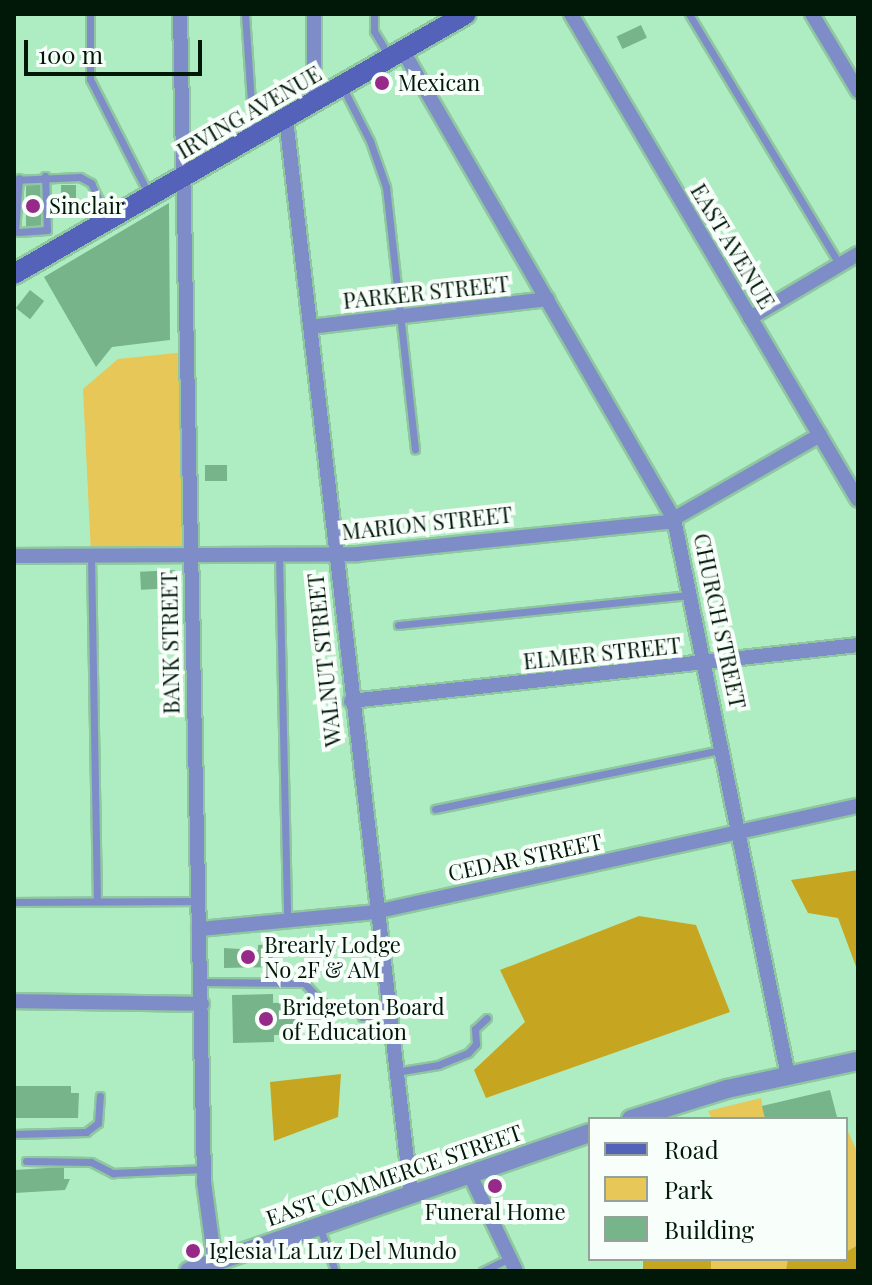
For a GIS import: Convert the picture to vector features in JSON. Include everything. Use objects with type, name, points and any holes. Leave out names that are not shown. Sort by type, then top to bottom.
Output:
[{"type":"main road","name":"IRVING AVENUE","points":[[14,274],[466,14]]},
{"type":"street","name":"BANK STREET","points":[[180,14],[204,1169],[214,1267]]},
{"type":"street","points":[[314,14],[314,102]]},
{"type":"street","name":"EAST AVENUE","points":[[571,14],[858,500]]},
{"type":"street","points":[[812,14],[858,91]]},
{"type":"street","name":"CHURCH STREET","points":[[396,55],[547,299],[674,519],[693,595],[788,1076]]},
{"type":"street","name":"WALNUT STREET","points":[[286,119],[386,1015],[411,1195]]},
{"type":"street","points":[[750,318],[858,254]]},
{"type":"street","name":"PARKER STREET","points":[[310,327],[547,299]]},
{"type":"street","name":"MARION STREET","points":[[14,556],[335,554],[674,519],[820,435]]},
{"type":"street","name":"ELMER STREET","points":[[351,701],[858,645]]},
{"type":"street","name":"CEDAR STREET","points":[[199,929],[375,912],[858,806]]},
{"type":"street","points":[[14,1001],[202,1004]]},
{"type":"street","points":[[638,1117],[788,1076],[858,1061]]},
{"type":"street","name":"EAST COMMERCE STREET","points":[[189,1271],[214,1267],[319,1226],[588,1134]]},
{"type":"street","points":[[470,1175],[513,1264]]},
{"type":"lane","points":[[90,14],[90,79],[150,197]]},
{"type":"lane","points":[[245,14],[254,138]]},
{"type":"lane","points":[[374,14],[374,31],[396,55]]},
{"type":"lane","points":[[689,14],[840,265]]},
{"type":"lane","points":[[342,86],[370,141],[386,187],[404,318],[415,449]]},
{"type":"lane","points":[[47,230],[16,232],[17,179],[69,175],[91,183],[109,221]]},
{"type":"lane","points":[[45,176],[47,230],[58,249]]},
{"type":"lane","points":[[91,554],[97,901]]},
{"type":"lane","points":[[279,555],[287,920]]},
{"type":"lane","points":[[398,625],[693,595]]},
{"type":"lane","points":[[435,809],[723,749]]},
{"type":"lane","points":[[14,902],[198,901]]},
{"type":"lane","points":[[200,982],[304,983],[323,1003]]},
{"type":"lane","points":[[362,1017],[386,1015]]},
{"type":"lane","points":[[393,1072],[438,1065],[468,1053],[476,1044],[475,1029],[487,1018]]},
{"type":"lane","points":[[14,1134],[86,1132],[98,1123],[100,1096]]},
{"type":"lane","points":[[26,1161],[91,1162],[113,1173],[204,1169]]},
{"type":"lane","points":[[319,1226],[335,1271]]},
{"type":"lane","points":[[483,1271],[513,1264]]},
{"type":"green space","points":[[186,352],[191,555],[91,554],[83,389],[118,359]]},
{"type":"green space","points":[[761,1098],[765,1117],[711,1117],[708,1111]]},
{"type":"green space","points":[[848,1132],[858,1154],[858,1245],[848,1251]]},
{"type":"green space","points":[[711,1261],[788,1261],[788,1271],[711,1271]]},
{"type":"shaded area","points":[[858,870],[858,972],[838,918],[808,913],[791,880]]},
{"type":"shaded area","points":[[639,916],[696,925],[730,1012],[486,1098],[474,1070],[525,1022],[500,970]]},
{"type":"shaded area","points":[[341,1074],[338,1117],[274,1141],[270,1082]]},
{"type":"shaded area","points":[[858,1245],[858,1271],[786,1271],[788,1261],[848,1261],[848,1251]]},
{"type":"shaded area","points":[[643,1261],[711,1261],[711,1271],[643,1271]]},
{"type":"building","points":[[641,25],[647,38],[622,49],[617,36]]},
{"type":"building","name":"Sinclair","points":[[26,185],[41,185],[41,227],[26,227]]},
{"type":"building","points":[[61,185],[76,185],[76,210],[61,210]]},
{"type":"building","points":[[169,203],[170,340],[112,347],[96,367],[44,277]]},
{"type":"building","points":[[30,290],[44,301],[30,319],[16,308]]},
{"type":"building","points":[[205,465],[227,465],[227,481],[205,481]]},
{"type":"building","points":[[175,570],[176,588],[141,590],[140,572]]},
{"type":"building","name":"Brearly Lodge No 2F & AM","points":[[272,944],[273,967],[224,968],[224,948],[258,950],[258,945]]},
{"type":"building","name":"Bridgeton Board of Education","points":[[273,994],[273,1003],[300,1002],[300,1034],[274,1035],[274,1042],[233,1043],[232,995]]},
{"type":"building","points":[[14,1086],[71,1086],[71,1093],[79,1093],[78,1118],[14,1118]]},
{"type":"building","points":[[830,1090],[837,1117],[765,1117],[762,1106]]},
{"type":"building","points":[[64,1167],[64,1179],[70,1179],[65,1190],[15,1193],[14,1170]]},
{"type":"place","name":"Mexican","points":[[382,83]]},
{"type":"place","name":"Sinclair","points":[[33,206]]},
{"type":"place","name":"Brearly Lodge No 2F & AM","points":[[248,957]]},
{"type":"place","name":"Bridgeton Board of Education","points":[[266,1019]]},
{"type":"place","name":"Funeral Home","points":[[495,1186]]},
{"type":"place","name":"Iglesia La Luz Del Mundo","points":[[193,1251]]}]
